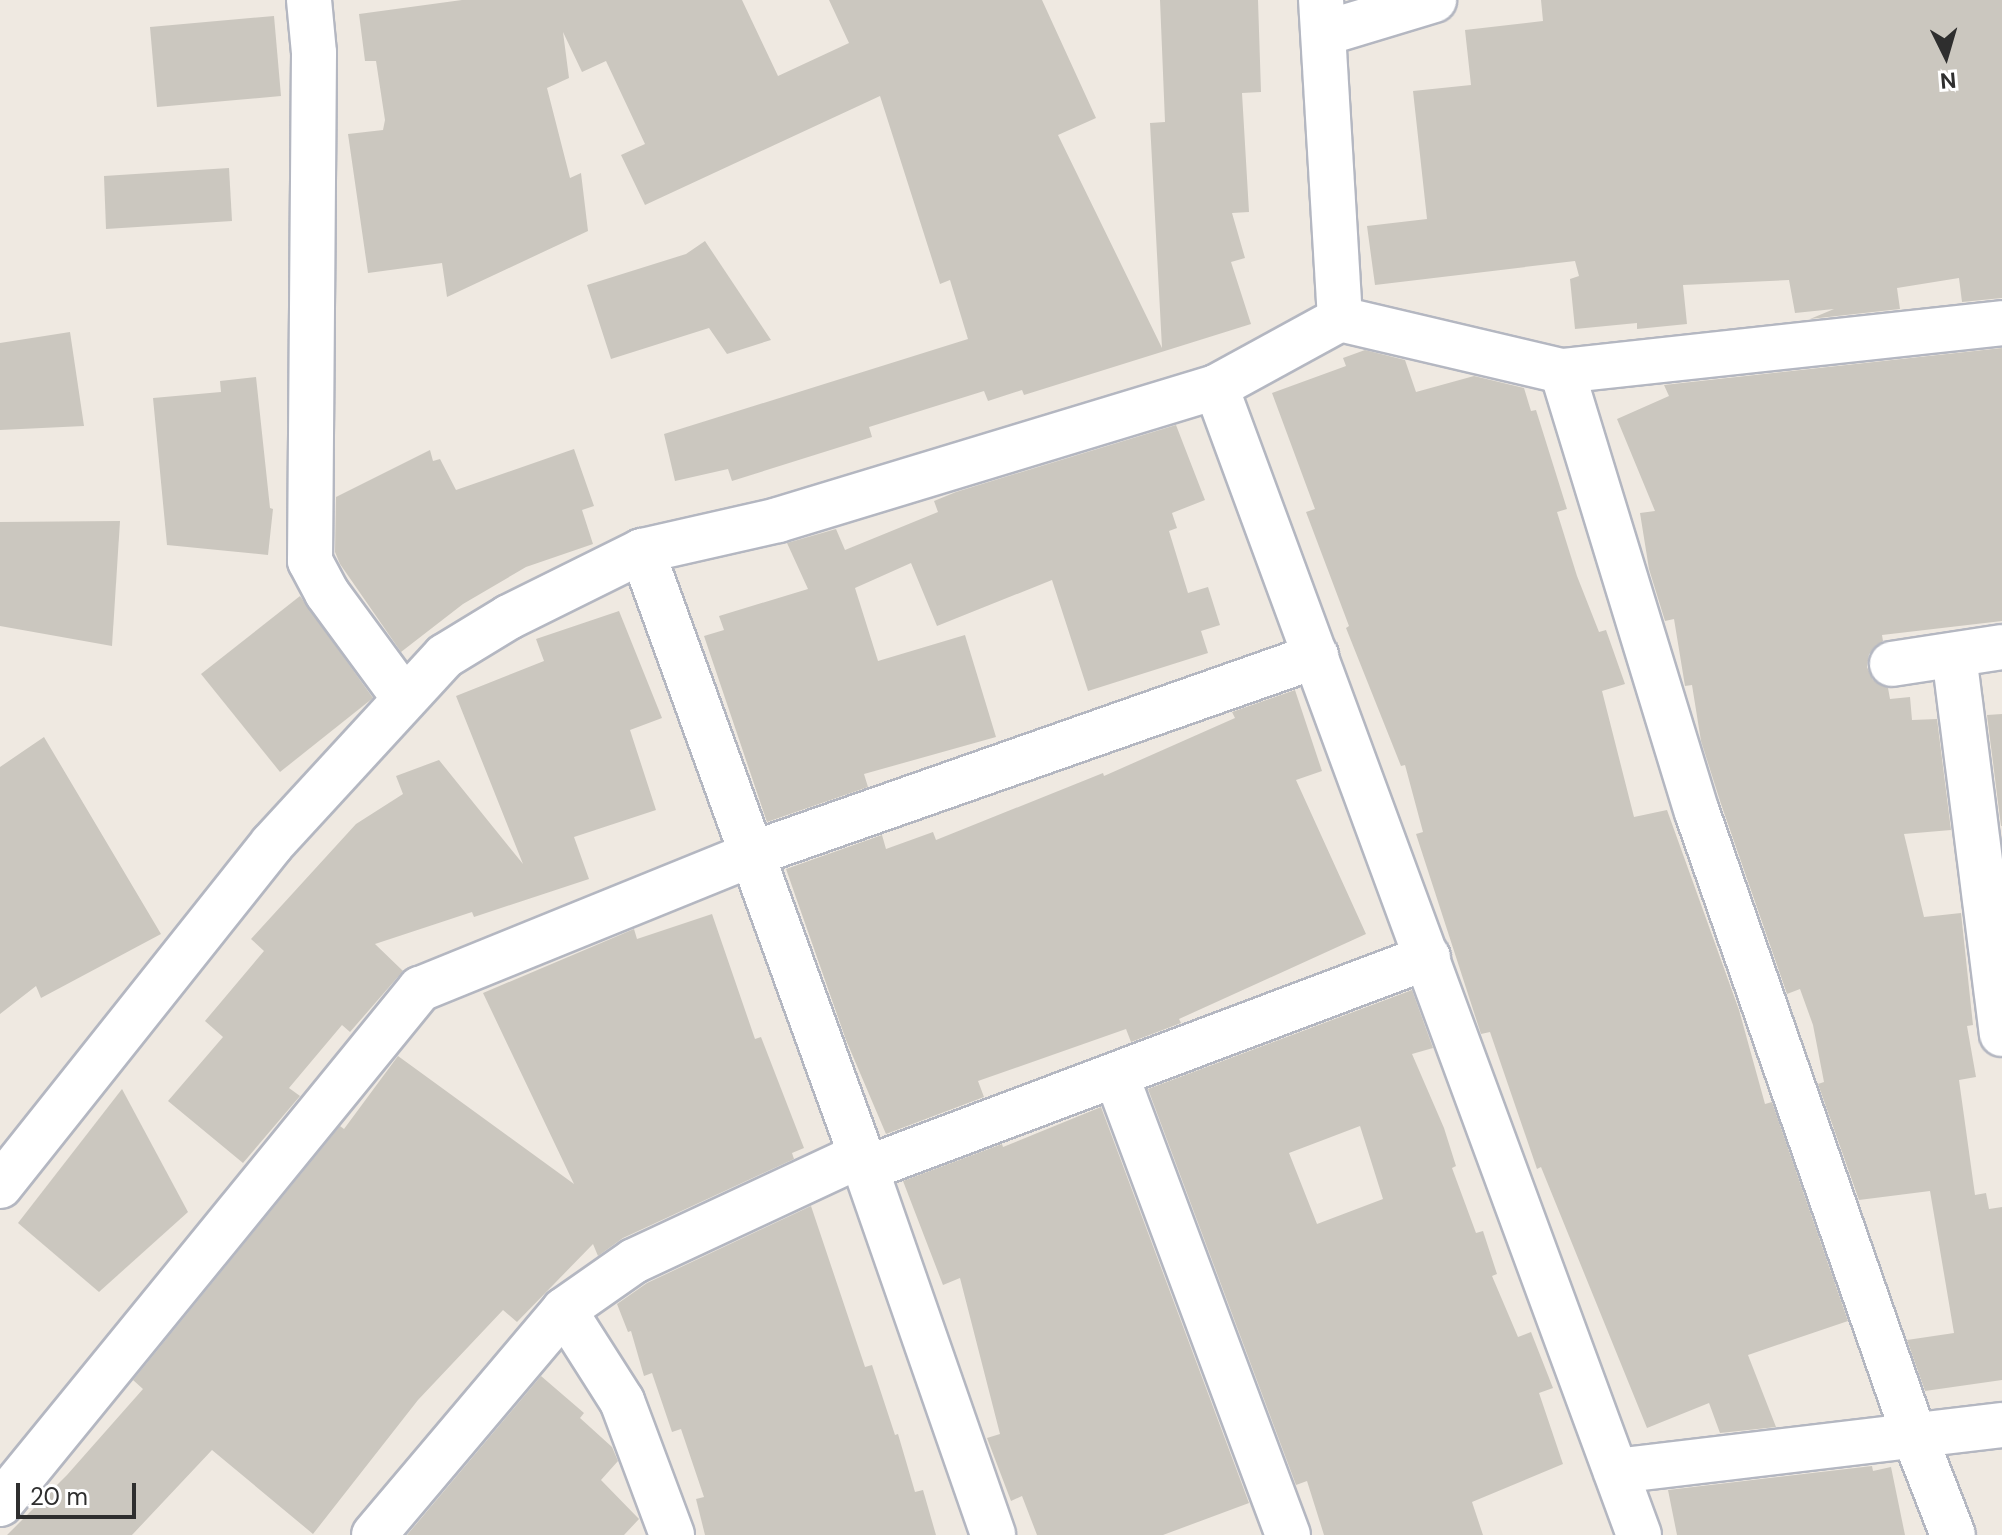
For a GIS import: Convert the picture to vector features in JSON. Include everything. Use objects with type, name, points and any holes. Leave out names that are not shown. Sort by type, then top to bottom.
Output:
[{"type":"street","points":[[309,0],[314,53],[310,561],[327,593],[404,698]]},
{"type":"street","points":[[1340,319],[1323,16],[1434,0]]},
{"type":"street","points":[[0,1186],[272,844],[445,656],[509,617],[642,551],[778,520],[1216,387],[1340,319],[1562,371],[2002,323]]},
{"type":"street","points":[[1562,371],[1697,812],[1914,1435],[1953,1535]]},
{"type":"street","points":[[1216,387],[1639,1535]]},
{"type":"street","points":[[642,551],[861,1155],[993,1535]]},
{"type":"street","points":[[1892,664],[2002,647]]},
{"type":"street","points":[[1954,655],[2002,1034]]},
{"type":"street","points":[[0,1504],[420,989],[752,854],[1316,656]]},
{"type":"street","points":[[861,1155],[873,1166],[1428,957]]},
{"type":"street","points":[[1116,1075],[1288,1535]]},
{"type":"street","points":[[374,1535],[564,1310],[634,1261],[861,1155]]},
{"type":"street","points":[[564,1310],[622,1401],[653,1477],[672,1535]]},
{"type":"street","points":[[1616,1471],[2002,1425]]},
{"type":"building","points":[[462,0],[742,0],[778,76],[849,43],[829,0],[1042,0],[1096,118],[1058,135],[1162,348],[1150,123],[1165,122],[1160,0],[1258,0],[1261,92],[1242,93],[1249,212],[1232,213],[1245,258],[1231,262],[1251,324],[1024,395],[1022,390],[988,401],[984,391],[869,427],[872,437],[732,481],[728,469],[675,481],[664,434],[968,339],[950,280],[940,284],[880,96],[645,205],[621,155],[645,144],[606,61],[582,72],[563,32],[569,78],[547,88],[570,178],[581,173],[588,231],[447,297],[442,263],[368,273],[348,134],[383,130],[385,120],[376,61],[365,61],[359,14]]},
{"type":"building","points":[[1541,0],[2002,0],[2002,298],[1962,302],[1959,278],[1897,288],[1900,309],[1810,319],[1834,309],[1795,313],[1789,280],[1683,285],[1687,324],[1637,329],[1637,323],[1575,329],[1570,279],[1579,276],[1575,261],[1375,285],[1367,226],[1427,219],[1413,91],[1471,85],[1465,30],[1543,21]]},
{"type":"building","points":[[274,16],[281,96],[157,107],[150,27]]},
{"type":"building","points":[[229,168],[232,221],[106,229],[104,176]]},
{"type":"building","points":[[705,241],[771,340],[727,354],[709,328],[611,359],[587,285],[686,254]]},
{"type":"building","points":[[70,332],[84,426],[0,430],[0,343]]},
{"type":"building","points":[[2002,348],[2002,621],[1882,635],[1883,641],[1869,654],[1867,667],[1873,680],[1888,688],[1890,699],[1910,697],[1912,720],[1937,719],[1951,830],[1904,834],[1924,917],[1961,913],[1973,1025],[1967,1026],[1976,1077],[1959,1080],[1975,1195],[1986,1193],[1989,1209],[2002,1207],[2002,1380],[1925,1391],[1907,1340],[1954,1333],[1930,1191],[1859,1200],[1818,1084],[1824,1082],[1813,1025],[1800,989],[1787,994],[1701,741],[1692,685],[1685,686],[1674,619],[1665,621],[1649,569],[1640,513],[1655,511],[1617,419],[1669,396],[1664,385]]},
{"type":"building","points":[[1365,350],[1405,360],[1416,392],[1474,376],[1524,388],[1531,411],[1536,410],[1567,509],[1557,512],[1577,576],[1599,632],[1606,630],[1625,684],[1602,691],[1634,817],[1667,810],[1739,1010],[1765,1104],[1772,1102],[1848,1321],[1748,1355],[1776,1427],[1720,1433],[1709,1403],[1647,1428],[1541,1167],[1537,1169],[1490,1032],[1481,1034],[1416,834],[1423,832],[1405,765],[1401,766],[1346,628],[1349,626],[1306,512],[1315,509],[1272,393],[1346,366],[1343,358]]},
{"type":"building","points":[[256,377],[270,508],[273,509],[268,555],[167,545],[153,398],[221,392],[220,381]]},
{"type":"building","points":[[1176,425],[1205,500],[1172,513],[1177,528],[1169,531],[1188,593],[1208,587],[1220,625],[1201,631],[1208,653],[1088,691],[1052,580],[937,626],[911,563],[855,588],[878,661],[965,635],[996,737],[864,774],[868,787],[767,822],[704,636],[724,630],[719,616],[808,589],[787,543],[836,529],[845,550],[938,512],[934,501],[956,492]]},
{"type":"building","points":[[574,449],[594,506],[582,510],[593,544],[526,567],[463,604],[401,652],[340,564],[335,552],[336,497],[430,450],[433,461],[440,459],[456,490]]},
{"type":"building","points":[[120,521],[112,646],[0,626],[0,522]]},
{"type":"building","points":[[300,596],[373,698],[280,772],[201,674]]},
{"type":"building","points":[[619,611],[662,718],[630,730],[656,810],[574,837],[589,879],[474,917],[472,912],[375,944],[403,971],[350,1032],[342,1025],[289,1088],[300,1096],[243,1163],[168,1101],[223,1037],[205,1021],[264,951],[251,939],[356,824],[403,794],[396,776],[439,760],[523,864],[456,696],[544,661],[536,639]]},
{"type":"building","points":[[1295,690],[1322,771],[1296,780],[1366,934],[1179,1019],[1181,1023],[1131,1042],[1126,1029],[978,1081],[984,1097],[886,1134],[846,1040],[786,869],[882,835],[886,849],[933,832],[936,840],[1103,773],[1104,776],[1235,718],[1232,712]]},
{"type":"building","points":[[2002,714],[2002,826],[2001,826],[1987,715]]},
{"type":"building","points":[[44,737],[161,934],[41,998],[36,986],[0,1014],[0,767]]},
{"type":"building","points":[[712,914],[755,1039],[761,1037],[804,1148],[792,1153],[794,1159],[623,1238],[598,1256],[593,1244],[517,1322],[503,1310],[418,1400],[313,1534],[212,1450],[132,1535],[7,1535],[67,1475],[143,1389],[133,1380],[340,1126],[344,1129],[398,1056],[574,1184],[483,993],[634,929],[637,939]]},
{"type":"building","points":[[1412,990],[1433,1048],[1412,1054],[1444,1128],[1456,1166],[1452,1168],[1476,1233],[1483,1231],[1497,1274],[1492,1276],[1518,1337],[1531,1332],[1553,1388],[1539,1393],[1563,1464],[1472,1502],[1483,1535],[1324,1535],[1307,1481],[1296,1485],[1148,1089]],"holes":[[[1360,1126],[1383,1199],[1317,1224],[1289,1153]]]},
{"type":"building","points":[[122,1089],[188,1212],[99,1292],[18,1223]]},
{"type":"building","points":[[1101,1107],[1249,1503],[1163,1535],[1037,1535],[1022,1496],[1011,1501],[987,1438],[1000,1434],[960,1278],[943,1285],[903,1181],[1002,1144],[1003,1147]]},
{"type":"building","points":[[811,1206],[865,1367],[872,1365],[895,1435],[898,1434],[915,1492],[923,1490],[936,1535],[705,1535],[696,1499],[704,1497],[681,1429],[672,1432],[652,1373],[644,1376],[631,1331],[628,1332],[617,1304],[647,1283]]},
{"type":"building","points":[[541,1376],[584,1413],[580,1418],[612,1447],[618,1461],[601,1480],[639,1519],[624,1535],[407,1535]]},
{"type":"building","points":[[1872,1466],[1873,1471],[1891,1467],[1905,1535],[1677,1535],[1668,1490]]}]
